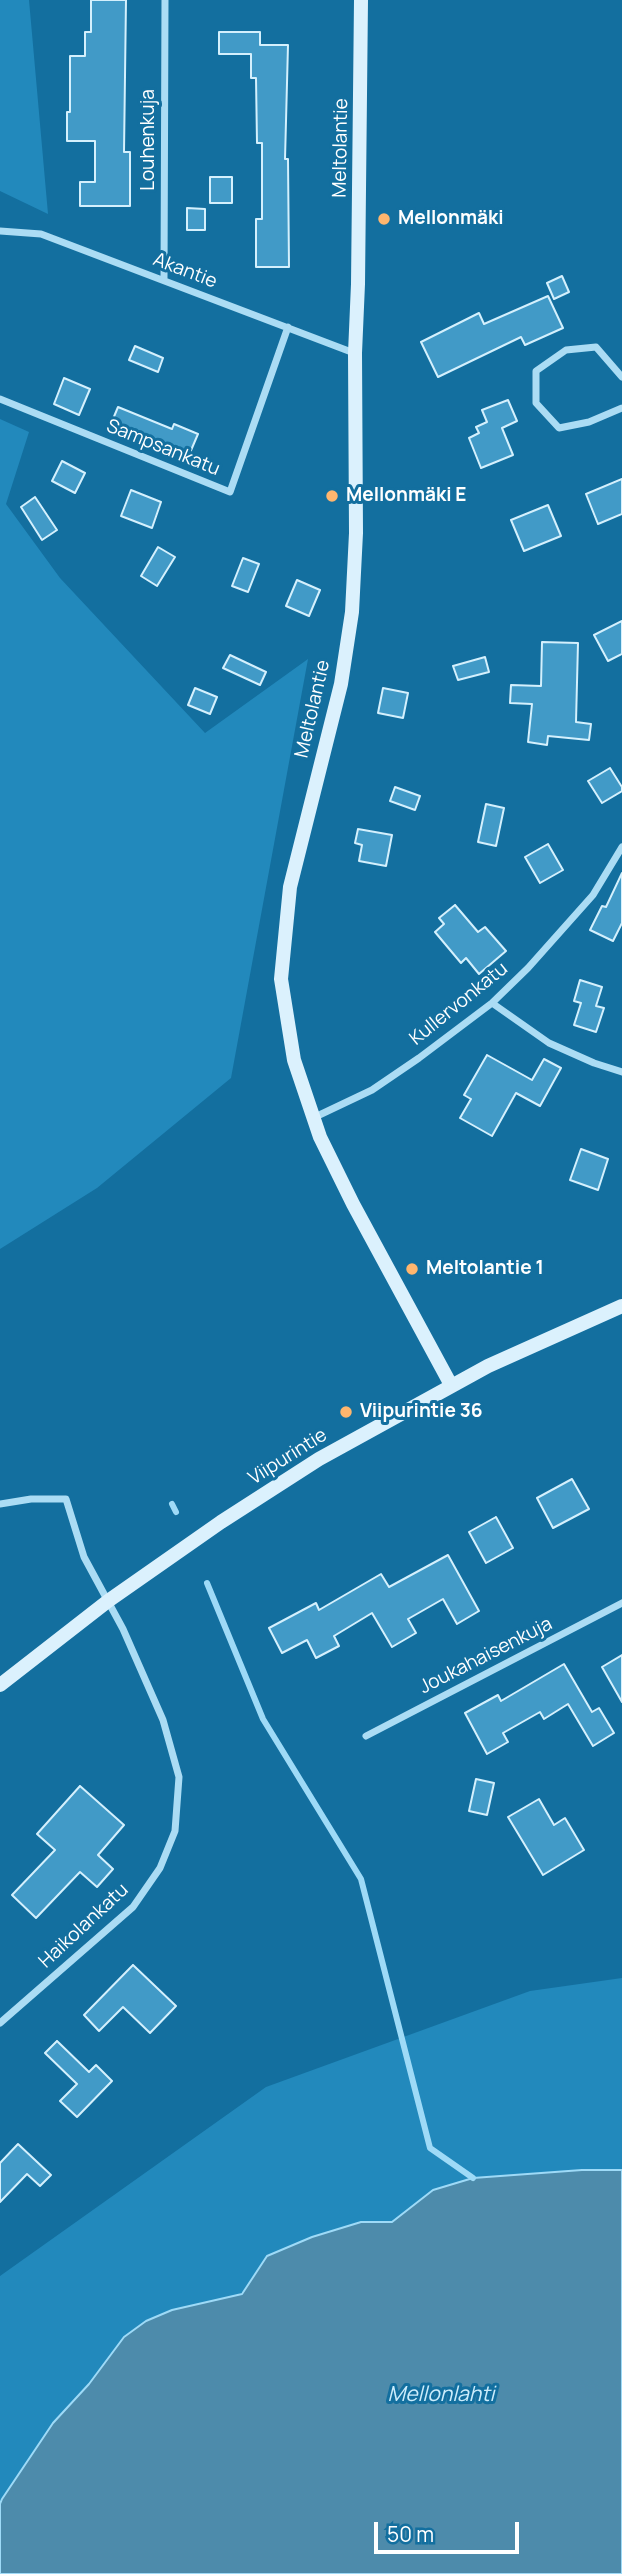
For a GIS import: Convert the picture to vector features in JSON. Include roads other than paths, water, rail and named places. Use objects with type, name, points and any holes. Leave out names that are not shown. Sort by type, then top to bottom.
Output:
[{"type":"street","name":"Louhenkuja","points":[[164,280],[165,0]]},
{"type":"street","name":"Meltolantie","points":[[361,0],[355,353],[356,533],[352,612],[341,684],[290,887],[281,979],[294,1060],[313,1118],[353,1204],[451,1385]]},
{"type":"street","name":"Akantie","points":[[0,231],[41,234],[355,353]]},
{"type":"street","name":"Sampsankatu","points":[[0,399],[230,492],[288,327]]},
{"type":"street","points":[[622,377],[596,347],[566,350],[536,372],[536,403],[559,428],[589,422],[622,408]]},
{"type":"street","name":"Kullervonkatu","points":[[313,1118],[372,1090],[459,1030],[492,1003],[593,895],[622,847]]},
{"type":"street","points":[[492,1003],[549,1043],[622,1072]]},
{"type":"street","name":"Viipurintie","points":[[0,1685],[108,1601],[221,1522],[319,1459],[451,1385],[622,1306]]},
{"type":"street","name":"Haikolankatu","points":[[0,1504],[31,1499],[66,1499],[84,1557],[123,1629],[166,1732],[179,1777],[175,1831],[160,1868],[133,1907],[0,2023]]},
{"type":"street","name":"Joukahaisenkuja","points":[[366,1736],[622,1603]]},
{"type":"water","name":"Mellonlahti","points":[[582,2170],[622,2170],[622,2574],[0,2574],[2,2499],[53,2423],[89,2384],[124,2337],[146,2321],[172,2310],[242,2294],[267,2256],[312,2237],[361,2222],[392,2222],[433,2190],[473,2178]]},
{"type":"waterway","points":[[172,1504],[176,1512]]},
{"type":"waterway","points":[[207,1583],[263,1719],[361,1879],[430,2148],[473,2178]]},
{"type":"place","name":"Mellonmäki","points":[[384,219]]},
{"type":"place","name":"Mellonmäki E","points":[[332,496]]},
{"type":"place","name":"Meltolantie 1","points":[[412,1269]]},
{"type":"place","name":"Viipurintie 36","points":[[346,1412]]}]
